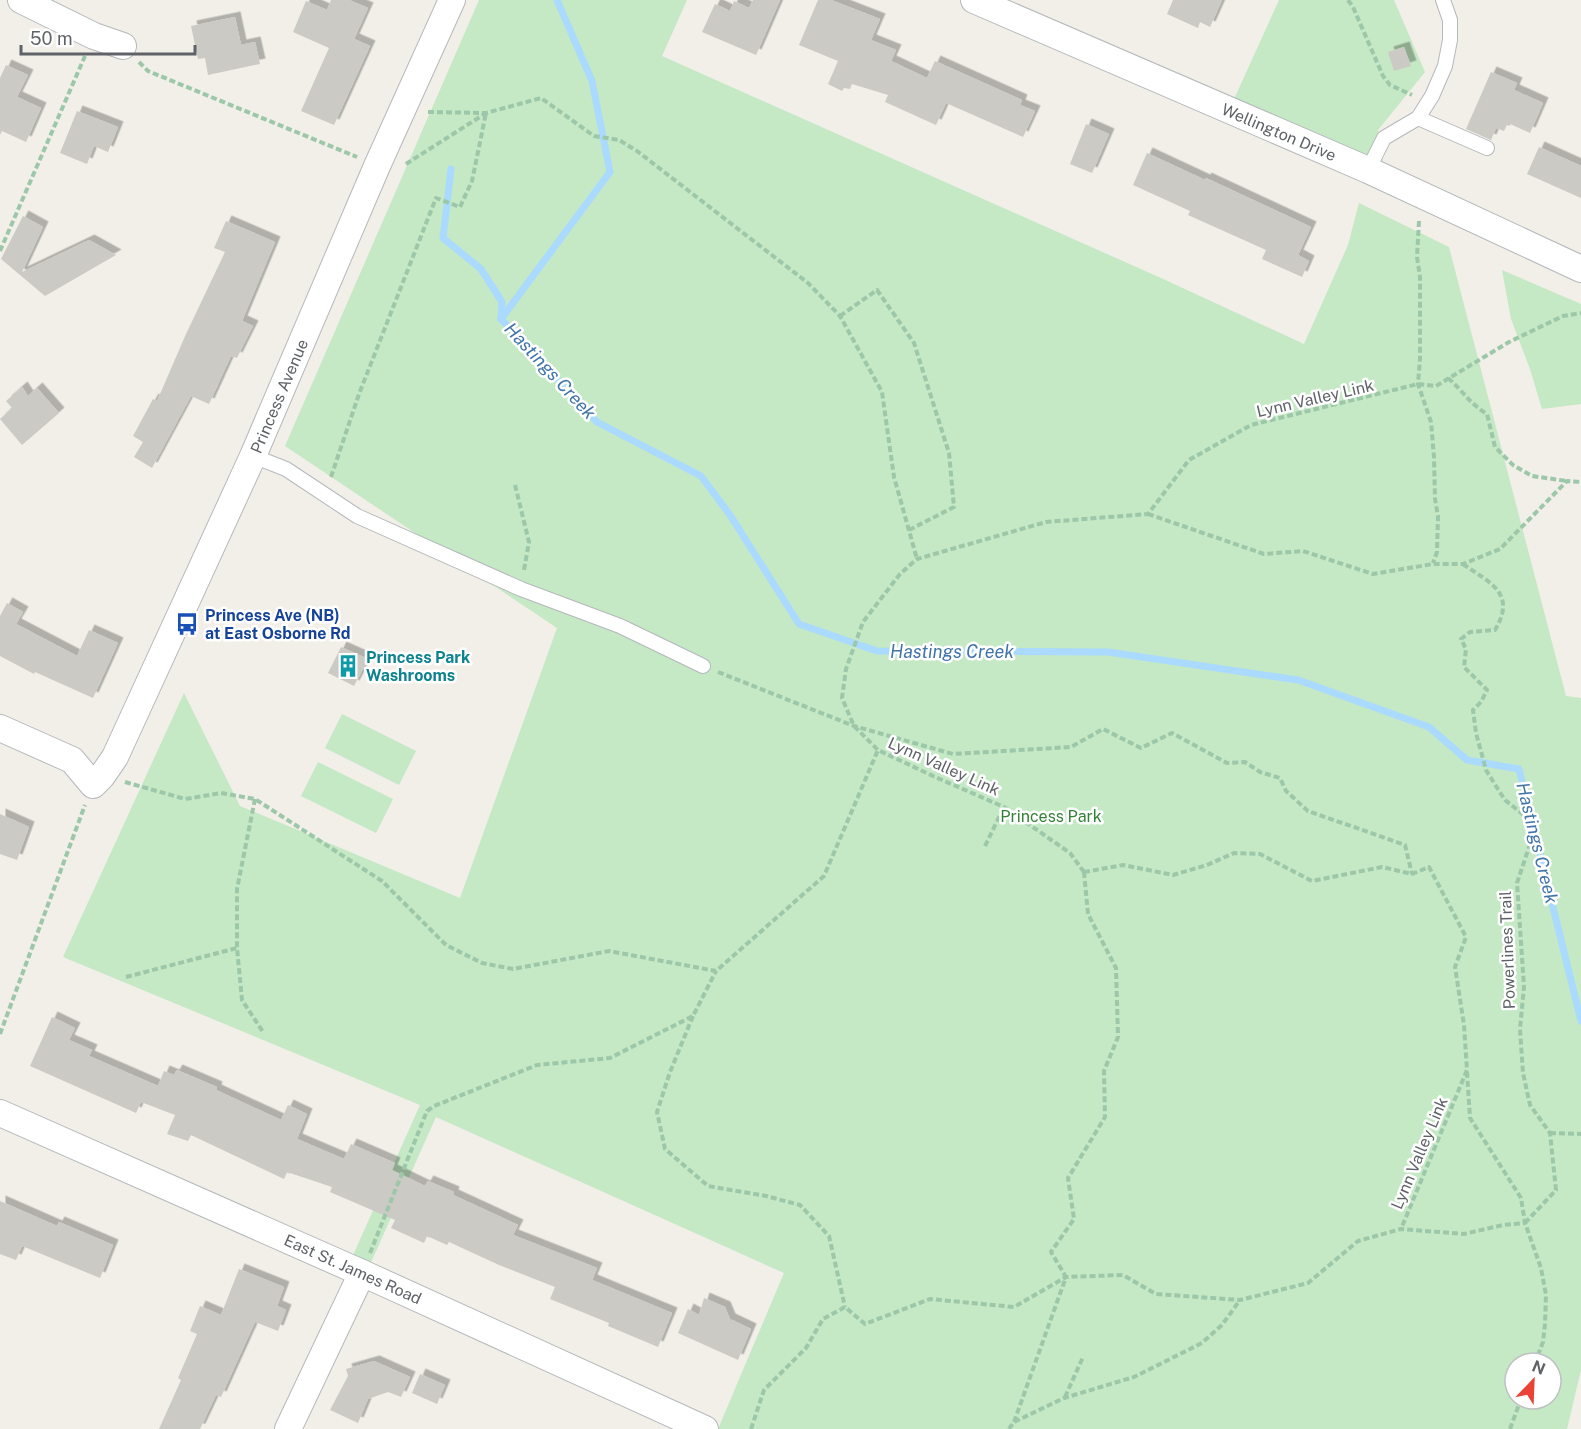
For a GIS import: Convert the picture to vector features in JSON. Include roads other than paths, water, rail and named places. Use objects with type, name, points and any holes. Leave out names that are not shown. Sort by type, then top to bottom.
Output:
[{"type":"street","name":"Princess Avenue","points":[[0,728],[72,760],[97,780],[114,757],[253,456],[377,166],[452,0]]},
{"type":"street","name":"Wellington Drive","points":[[974,0],[1368,170],[1581,269]]},
{"type":"street","points":[[30,2],[94,36],[123,46]]},
{"type":"street","name":"East St. James Road","points":[[0,1113],[362,1273],[705,1429]]},
{"type":"street","points":[[288,1429],[362,1273]]},
{"type":"lane","points":[[1368,170],[1384,138],[1418,118],[1445,66],[1450,40],[1450,20],[1443,0]]},
{"type":"lane","points":[[1418,118],[1487,148]]},
{"type":"lane","points":[[253,456],[286,469],[357,516],[521,589],[620,626],[703,666]]},
{"type":"waterway","name":"Hastings Creek","points":[[557,0],[592,81],[610,172],[501,319],[597,422],[701,476],[730,515],[799,624],[877,651],[1108,652],[1298,680],[1429,727],[1467,760],[1519,769],[1581,1021]]},
{"type":"waterway","points":[[451,169],[443,238],[481,269],[502,302],[501,319]]},
{"type":"place","name":"Princess Ave (NB) at East Osborne Rd","points":[[187,624]]},
{"type":"place","name":"Princess Park Washrooms","points":[[348,666]]},
{"type":"park label","name":"Princess Park","points":[[1051,816]]}]
